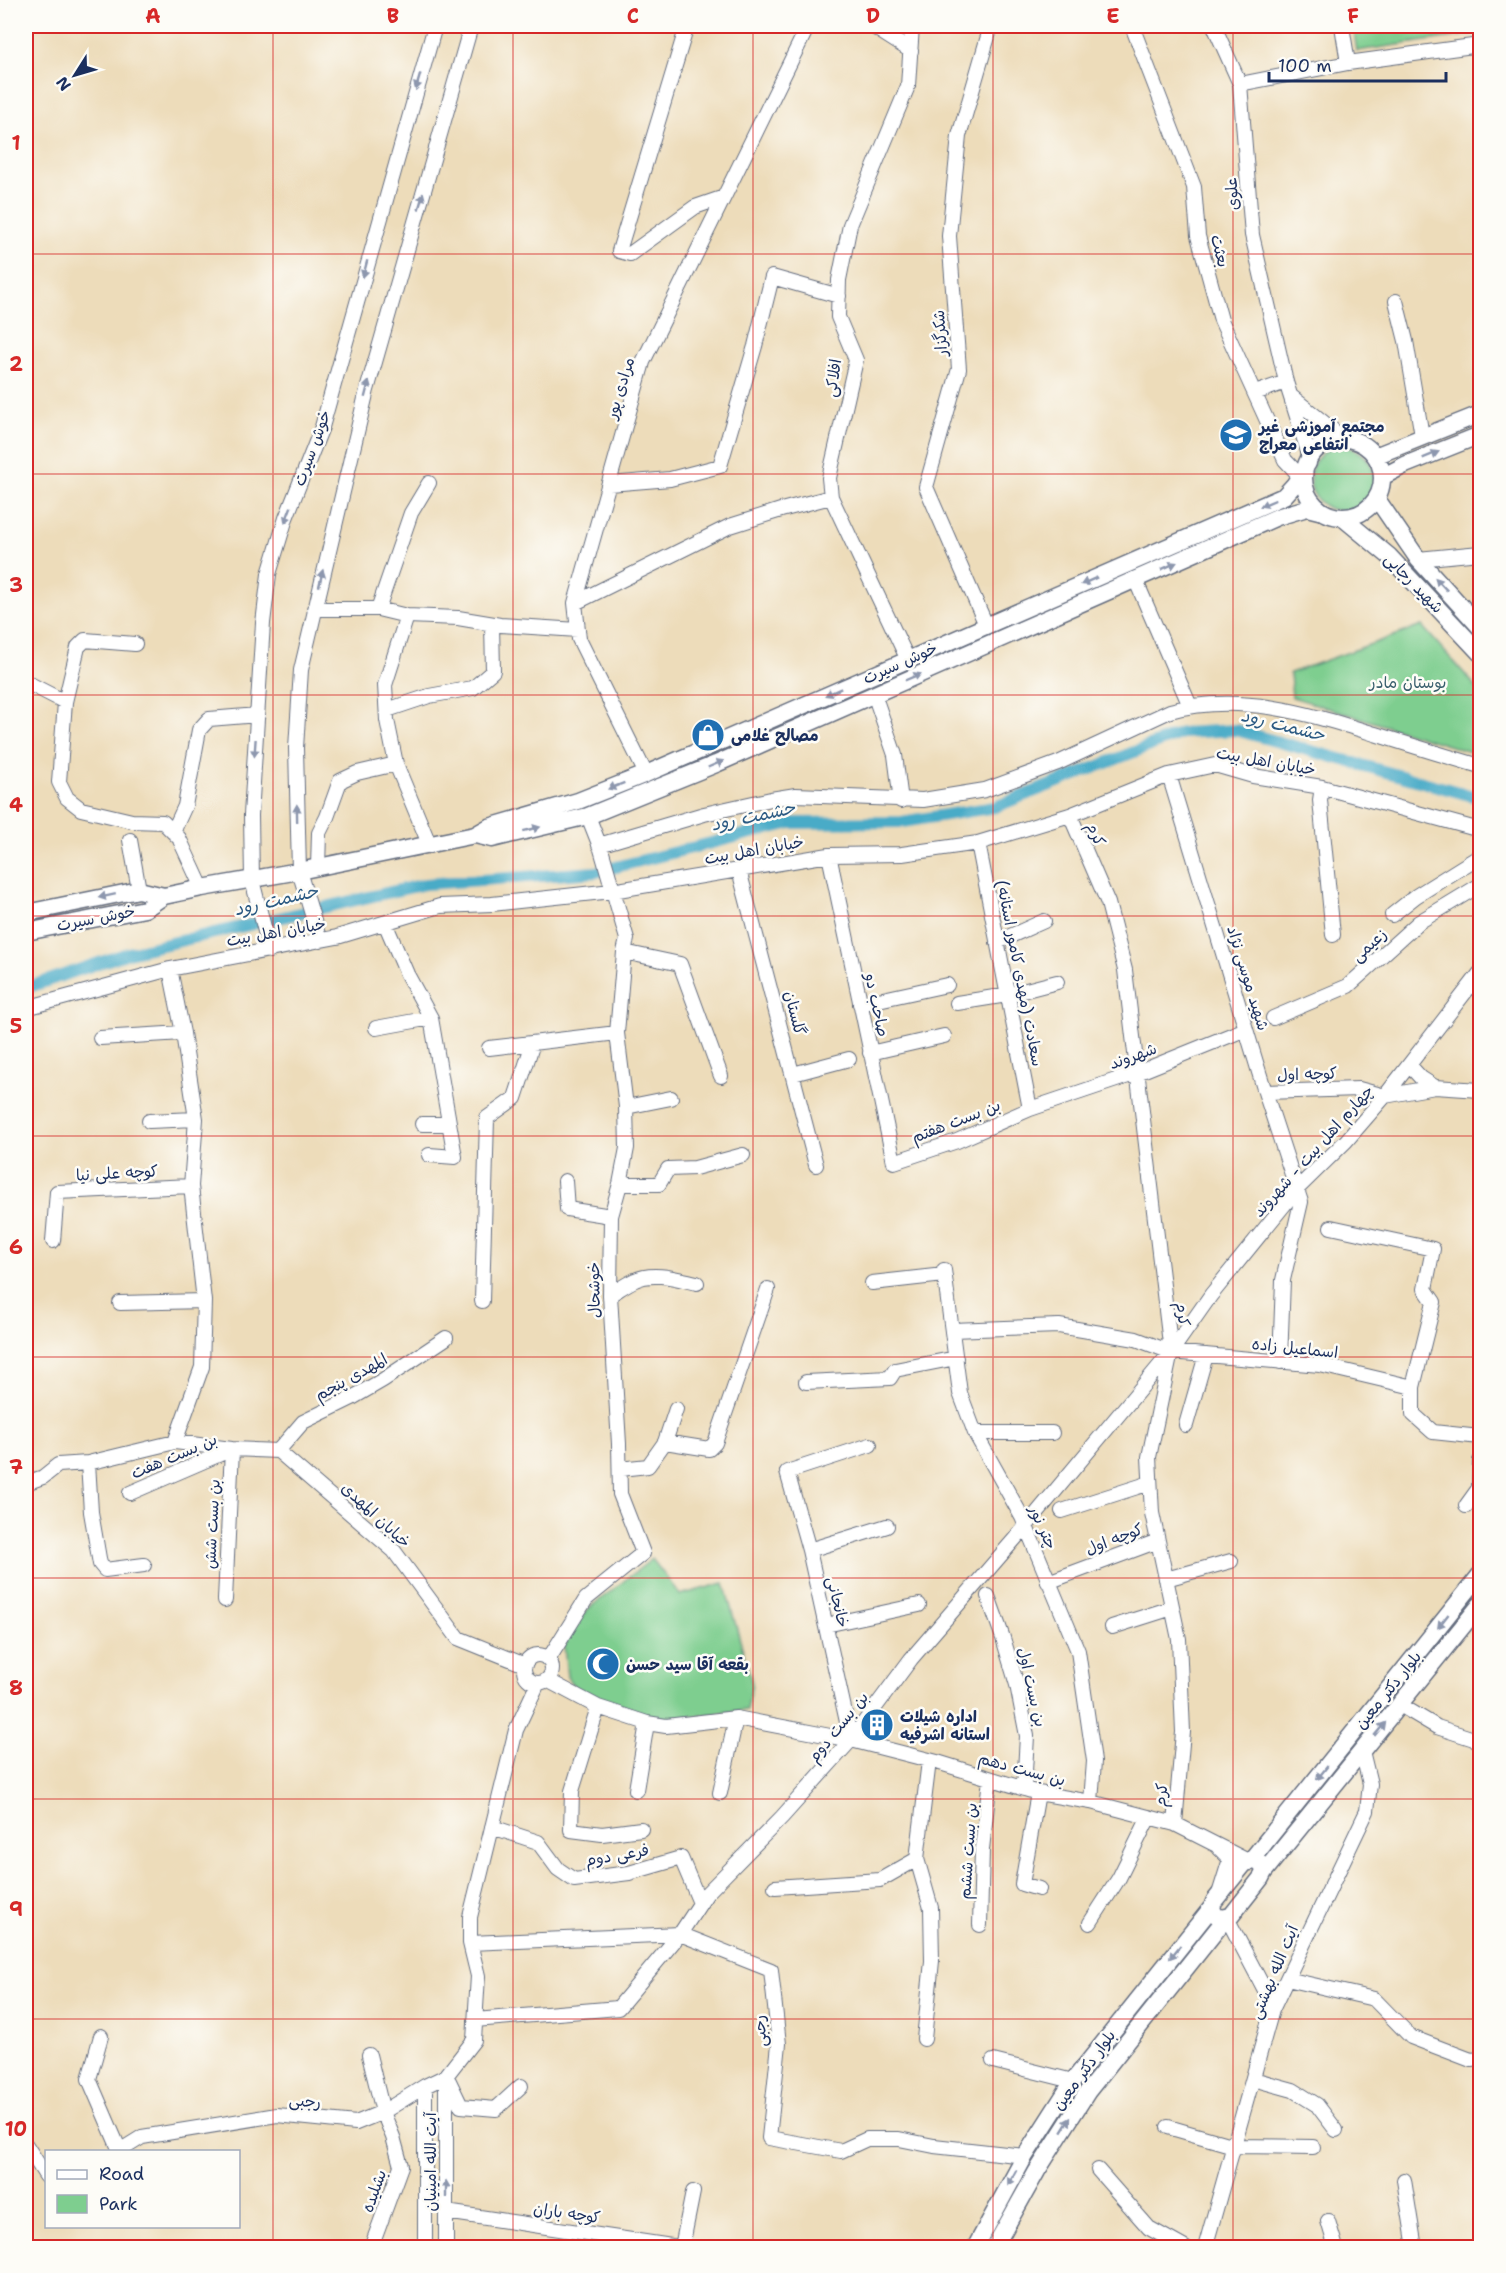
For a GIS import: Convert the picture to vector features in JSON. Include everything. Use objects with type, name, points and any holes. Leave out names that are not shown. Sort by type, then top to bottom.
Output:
[{"type":"main road","points":[[1375,456],[1480,414]]},
{"type":"main road","points":[[1382,477],[1405,465],[1480,435]]},
{"type":"main road","points":[[1344,439],[1363,445],[1375,456],[1382,477],[1377,499],[1362,513],[1343,518],[1323,512],[1309,498],[1304,478],[1306,466],[1324,444],[1344,439]]},
{"type":"main road","name":"خوش سیرت","points":[[26,932],[145,909],[164,896],[430,846],[475,835],[489,826],[567,804],[646,774],[1284,496],[1306,466]]},
{"type":"main road","name":"شهید رجایی","points":[[1377,499],[1418,560],[1480,627]]},
{"type":"main road","name":"خوش سیرت","points":[[475,835],[492,839],[588,816],[716,764],[1297,509],[1307,508],[1323,512]]},
{"type":"main road","name":"شهید رجایی","points":[[1343,518],[1389,556],[1480,653]]},
{"type":"main road","points":[[1214,525],[1220,534],[1221,543]]},
{"type":"main road","name":"خوش سیرت","points":[[26,913],[139,890],[164,896]]},
{"type":"main road","name":"بلوار دکتر معین","points":[[994,2247],[1036,2171],[1088,2091],[1226,1918],[1246,1897],[1254,1864],[1480,1575]]},
{"type":"main road","name":"بلوار دکتر معین","points":[[975,2247],[1025,2156],[1073,2080],[1216,1900],[1254,1864],[1362,1751],[1480,1605]]},
{"type":"main road","points":[[1216,1900],[1217,1917],[1226,1918]]},
{"type":"street","name":"خوش سیرت","points":[[252,880],[251,815],[263,623],[269,574],[286,518],[322,428],[368,256],[435,26]]},
{"type":"street","points":[[320,941],[299,871],[296,748],[301,670],[367,390],[471,26]]},
{"type":"street","points":[[687,26],[619,251],[630,254],[695,207],[724,197]]},
{"type":"street","name":"مرادی پور","points":[[646,774],[579,639],[575,603],[643,362],[808,26]]},
{"type":"street","points":[[872,26],[911,51]]},
{"type":"street","name":"افلاکی","points":[[908,660],[831,497],[829,478],[856,360],[838,317],[839,280],[850,225],[908,86],[912,26]]},
{"type":"street","name":"شکرگزار","points":[[986,625],[926,487],[959,369],[949,236],[959,136],[991,26]]},
{"type":"street","name":"بعثت","points":[[1132,26],[1194,187],[1198,236],[1221,320],[1285,460],[1306,466]]},
{"type":"street","name":"علوی","points":[[1214,26],[1240,84],[1252,235],[1286,382],[1292,397],[1306,466]]},
{"type":"street","points":[[1342,26],[1348,63]]},
{"type":"street","points":[[1240,84],[1348,63],[1480,45]]},
{"type":"street","points":[[609,484],[670,479],[720,466],[755,346],[772,277],[839,296]]},
{"type":"street","points":[[1396,301],[1406,341],[1422,436]]},
{"type":"street","points":[[1255,393],[1286,382]]},
{"type":"street","points":[[1292,397],[1344,439]]},
{"type":"street","points":[[378,609],[411,513],[429,483]]},
{"type":"street","points":[[575,603],[730,526],[831,497]]},
{"type":"street","points":[[1418,560],[1480,553]]},
{"type":"street","points":[[1136,581],[1190,706]]},
{"type":"street","points":[[314,609],[378,609],[407,616],[458,618],[492,624],[578,630]]},
{"type":"street","points":[[407,616],[385,685],[387,710],[396,764],[430,846]]},
{"type":"street","points":[[387,710],[429,696],[473,688],[493,671],[492,624]]},
{"type":"street","points":[[135,644],[85,640],[78,647],[65,702],[59,782],[67,798],[81,809],[132,821],[163,822],[179,838],[202,888]]},
{"type":"street","points":[[26,682],[65,702]]},
{"type":"street","points":[[874,694],[896,755],[901,801]]},
{"type":"street","points":[[600,847],[704,814],[771,799],[808,795],[878,797],[901,801],[924,800],[985,790],[1058,764],[1170,711],[1190,706],[1236,704],[1278,707],[1325,718],[1480,766]]},
{"type":"street","points":[[173,832],[185,806],[199,730],[209,719],[258,715]]},
{"type":"street","points":[[318,867],[319,833],[327,818],[340,781],[357,773],[396,764]]},
{"type":"street","name":"خیابان اهل بیت","points":[[26,1008],[170,969],[337,938],[440,906],[492,904],[739,870],[828,855],[902,854],[978,843],[1070,815],[1169,775],[1215,765],[1253,776],[1322,787],[1480,830]]},
{"type":"street","name":"شهید موسی نژاد","points":[[1169,775],[1301,1203],[1282,1281],[1280,1362]]},
{"type":"street","points":[[1322,787],[1320,800],[1333,935]]},
{"type":"street","name":"کرم","points":[[1070,815],[1108,903],[1125,970],[1171,1352],[1149,1456],[1152,1513],[1179,1639],[1183,1732],[1175,1824]]},
{"type":"street","name":"خوشحال","points":[[549,1660],[586,1599],[643,1553],[620,1494],[610,1295],[611,1216],[627,1148],[626,1107],[617,1034],[627,939],[600,847],[588,816]]},
{"type":"street","points":[[130,840],[139,890]]},
{"type":"street","name":"سعادت (مهدی کامور استانه)","points":[[978,843],[1030,1109]]},
{"type":"street","name":"صاحب دو","points":[[828,855],[894,1162]]},
{"type":"street","points":[[1392,915],[1416,896],[1480,856]]},
{"type":"street","name":"گلستان","points":[[739,870],[816,1165]]},
{"type":"street","points":[[252,880],[270,951]]},
{"type":"street","name":"زعیمی","points":[[1273,1018],[1348,986],[1419,922],[1480,885]]},
{"type":"street","points":[[997,942],[1044,921]]},
{"type":"street","points":[[385,923],[407,974],[431,1018],[454,1157],[429,1155]]},
{"type":"street","points":[[624,952],[680,964],[721,1076]]},
{"type":"street","points":[[170,969],[183,1033],[196,1119],[191,1186],[204,1301],[202,1367],[176,1442]]},
{"type":"street","name":"چهارم اهل بیت - شهروند","points":[[1171,1352],[1211,1295],[1297,1190],[1346,1141],[1385,1096],[1480,973]]},
{"type":"street","points":[[957,1004],[1057,982]]},
{"type":"street","points":[[860,1004],[947,985]]},
{"type":"street","points":[[376,1028],[431,1018]]},
{"type":"street","name":"شهروند","points":[[1030,1109],[1137,1073],[1246,1029]]},
{"type":"street","points":[[100,1038],[183,1033]]},
{"type":"street","points":[[489,1047],[617,1034]]},
{"type":"street","points":[[870,1053],[944,1036]]},
{"type":"street","points":[[482,1301],[487,1118],[516,1098],[533,1043]]},
{"type":"street","points":[[793,1074],[849,1059]]},
{"type":"street","points":[[1410,1066],[1420,1078],[1435,1087]]},
{"type":"street","points":[[1385,1096],[1435,1087],[1480,1090]]},
{"type":"street","name":"کوچه اول","points":[[1265,1092],[1359,1089],[1385,1096]]},
{"type":"street","points":[[626,1107],[670,1098]]},
{"type":"street","name":"بن بست هفتم","points":[[894,1162],[957,1141],[1030,1109]]},
{"type":"street","points":[[149,1121],[196,1119]]},
{"type":"street","points":[[422,1124],[449,1124]]},
{"type":"street","points":[[620,1184],[659,1184],[668,1169],[695,1168],[743,1155]]},
{"type":"street","points":[[565,1181],[567,1209],[611,1216]]},
{"type":"street","name":"کوچه علی نیا","points":[[52,1241],[57,1192],[191,1186]]},
{"type":"street","points":[[1331,1227],[1433,1249],[1425,1289],[1434,1302],[1413,1387],[1413,1414],[1433,1432],[1480,1437]]},
{"type":"street","name":"چتر نور","points":[[872,1283],[944,1273],[960,1393],[975,1432],[1026,1526],[1078,1651],[1094,1761],[1091,1802]]},
{"type":"street","points":[[610,1295],[636,1279],[650,1276],[697,1283]]},
{"type":"street","points":[[665,1442],[710,1449],[715,1443],[768,1288]]},
{"type":"street","points":[[120,1303],[204,1301]]},
{"type":"street","name":"اسماعیل زاده","points":[[952,1330],[1059,1326],[1136,1339],[1171,1352],[1320,1365],[1413,1387]]},
{"type":"street","name":"المهدی پنجم","points":[[278,1451],[303,1422],[373,1386],[446,1338]]},
{"type":"street","name":"بن بست دوم","points":[[475,2020],[618,2008],[680,1934],[707,1893],[782,1817],[851,1740],[911,1659],[1026,1526],[1171,1352]]},
{"type":"street","points":[[1186,1425],[1206,1355]]},
{"type":"street","points":[[806,1382],[890,1378],[895,1370],[956,1359]]},
{"type":"street","points":[[620,1469],[648,1466],[665,1442],[676,1409]]},
{"type":"street","points":[[975,1432],[1052,1433]]},
{"type":"street","points":[[26,1484],[42,1477],[58,1465],[88,1463],[176,1442],[232,1449],[278,1451]]},
{"type":"street","name":"خانجانی","points":[[851,1740],[809,1550],[787,1472],[870,1445]]},
{"type":"street","name":"بن بست هفت","points":[[130,1493],[232,1449]]},
{"type":"street","name":"بن بست شش","points":[[225,1600],[232,1449]]},
{"type":"street","name":"خيابان المهدی","points":[[278,1451],[394,1551],[458,1638],[525,1665]]},
{"type":"street","points":[[1466,1506],[1479,1488],[1480,1461]]},
{"type":"street","points":[[88,1463],[91,1512],[100,1564],[105,1570],[144,1565]]},
{"type":"street","points":[[1062,1511],[1150,1483]]},
{"type":"street","points":[[809,1550],[887,1526]]},
{"type":"street","name":"کوچه اول","points":[[1048,1582],[1158,1540]]},
{"type":"street","points":[[1166,1579],[1231,1561]]},
{"type":"street","name":"بن بست اول","points":[[988,1596],[1004,1638],[1027,1736],[1031,1791],[1022,1884],[1039,1889]]},
{"type":"street","points":[[826,1625],[920,1605]]},
{"type":"street","points":[[1112,1627],[1172,1608]]},
{"type":"street","points":[[535,1656],[549,1660],[552,1671],[542,1682],[528,1678],[525,1665],[535,1656]]},
{"type":"street","name":"بن بست دهم","points":[[542,1682],[598,1707],[647,1723],[666,1726],[736,1718],[851,1740],[1031,1791],[1091,1802],[1175,1824],[1211,1840],[1254,1864]]},
{"type":"street","name":"رجبی","points":[[121,2150],[142,2137],[277,2115],[356,2123],[383,2112],[446,2076],[474,2040],[478,1976],[470,1943],[470,1917],[516,1730],[542,1682]]},
{"type":"street","points":[[1400,1705],[1437,1727],[1480,1741]]},
{"type":"street","points":[[598,1707],[586,1752],[572,1791],[571,1830],[602,1834],[641,1829]]},
{"type":"street","points":[[720,1792],[736,1718]]},
{"type":"street","points":[[636,1790],[647,1723]]},
{"type":"street","name":"آیت الله بهشتی","points":[[1205,2247],[1272,2010],[1366,1811],[1370,1784],[1362,1751]]},
{"type":"street","points":[[924,2038],[932,1961],[931,1908],[917,1859],[929,1761]]},
{"type":"street","name":"بن بست ششم","points":[[980,1925],[982,1849],[990,1779]]},
{"type":"street","points":[[1090,1923],[1119,1878],[1149,1817]]},
{"type":"street","name":"فرعی دوم","points":[[492,1827],[538,1842],[558,1869],[573,1880],[629,1873],[681,1858],[700,1903]]},
{"type":"street","points":[[1211,1840],[1230,1859],[1216,1900]]},
{"type":"street","points":[[775,1887],[880,1880],[917,1859]]},
{"type":"street","points":[[1226,1918],[1268,1996],[1272,2010]]},
{"type":"street","name":"رجبی","points":[[470,1943],[680,1934],[771,1970],[779,2044],[770,2138],[841,2151],[867,2139],[899,2139],[934,2146],[1025,2156]]},
{"type":"street","points":[[1287,1978],[1374,1999],[1410,2037],[1471,2061],[1480,2060]]},
{"type":"street","points":[[101,2036],[89,2079],[119,2150]]},
{"type":"street","name":"بشلیده","points":[[369,2055],[383,2112],[401,2166],[371,2247]]},
{"type":"street","points":[[993,2061],[1073,2080]]},
{"type":"street","points":[[446,2076],[461,2106],[496,2109],[520,2086]]},
{"type":"street","name":"آیت الله امینیان","points":[[446,2076],[446,2247]]},
{"type":"street","points":[[1253,2079],[1293,2090],[1317,2105],[1336,2130]]},
{"type":"street","name":"آیت الله امینیان","points":[[425,2086],[425,2247]]},
{"type":"street","points":[[1168,2127],[1233,2145],[1313,2147]]},
{"type":"street","points":[[26,2145],[31,2165],[45,2175]]},
{"type":"street","points":[[1098,2170],[1149,2228],[1185,2247]]},
{"type":"street","points":[[1404,2180],[1415,2247]]},
{"type":"street","points":[[684,2247],[693,2192]]},
{"type":"street","name":"کوچه باران","points":[[446,2212],[684,2247]]},
{"type":"street","points":[[1328,2221],[1336,2247]]},
{"type":"street","points":[[1477,2247],[1480,2244]]},
{"type":"green space","points":[[1353,26],[1480,26],[1480,33],[1357,51]]},
{"type":"green space","points":[[1342,447],[1354,449],[1365,456],[1372,467],[1374,479],[1372,491],[1365,502],[1354,509],[1342,511],[1330,509],[1319,502],[1312,491],[1310,479],[1312,467],[1319,456],[1330,449]]},
{"type":"green space","name":"بوستان مادر","points":[[1422,626],[1480,691],[1480,755],[1292,697],[1290,673]]},
{"type":"green space","points":[[652,1559],[680,1595],[724,1583],[752,1683],[747,1710],[669,1719],[634,1716],[579,1694],[567,1677],[564,1646],[575,1625],[588,1609]]},
{"type":"waterway","name":"حشمت رود","points":[[26,988],[128,953],[425,884],[596,872],[791,823],[902,822],[995,807],[1182,733],[1236,730],[1480,798]]},
{"type":"place","name":"مجتمع آموزشی غیر انتفاعی معراج","points":[[1236,435]]},
{"type":"place","name":"مصالح غلامی","points":[[708,735]]},
{"type":"place","name":"بقعه آقا سید حسن","points":[[603,1664]]},
{"type":"place","name":"اداره شیلات استانه اشرفیه","points":[[877,1725]]}]
